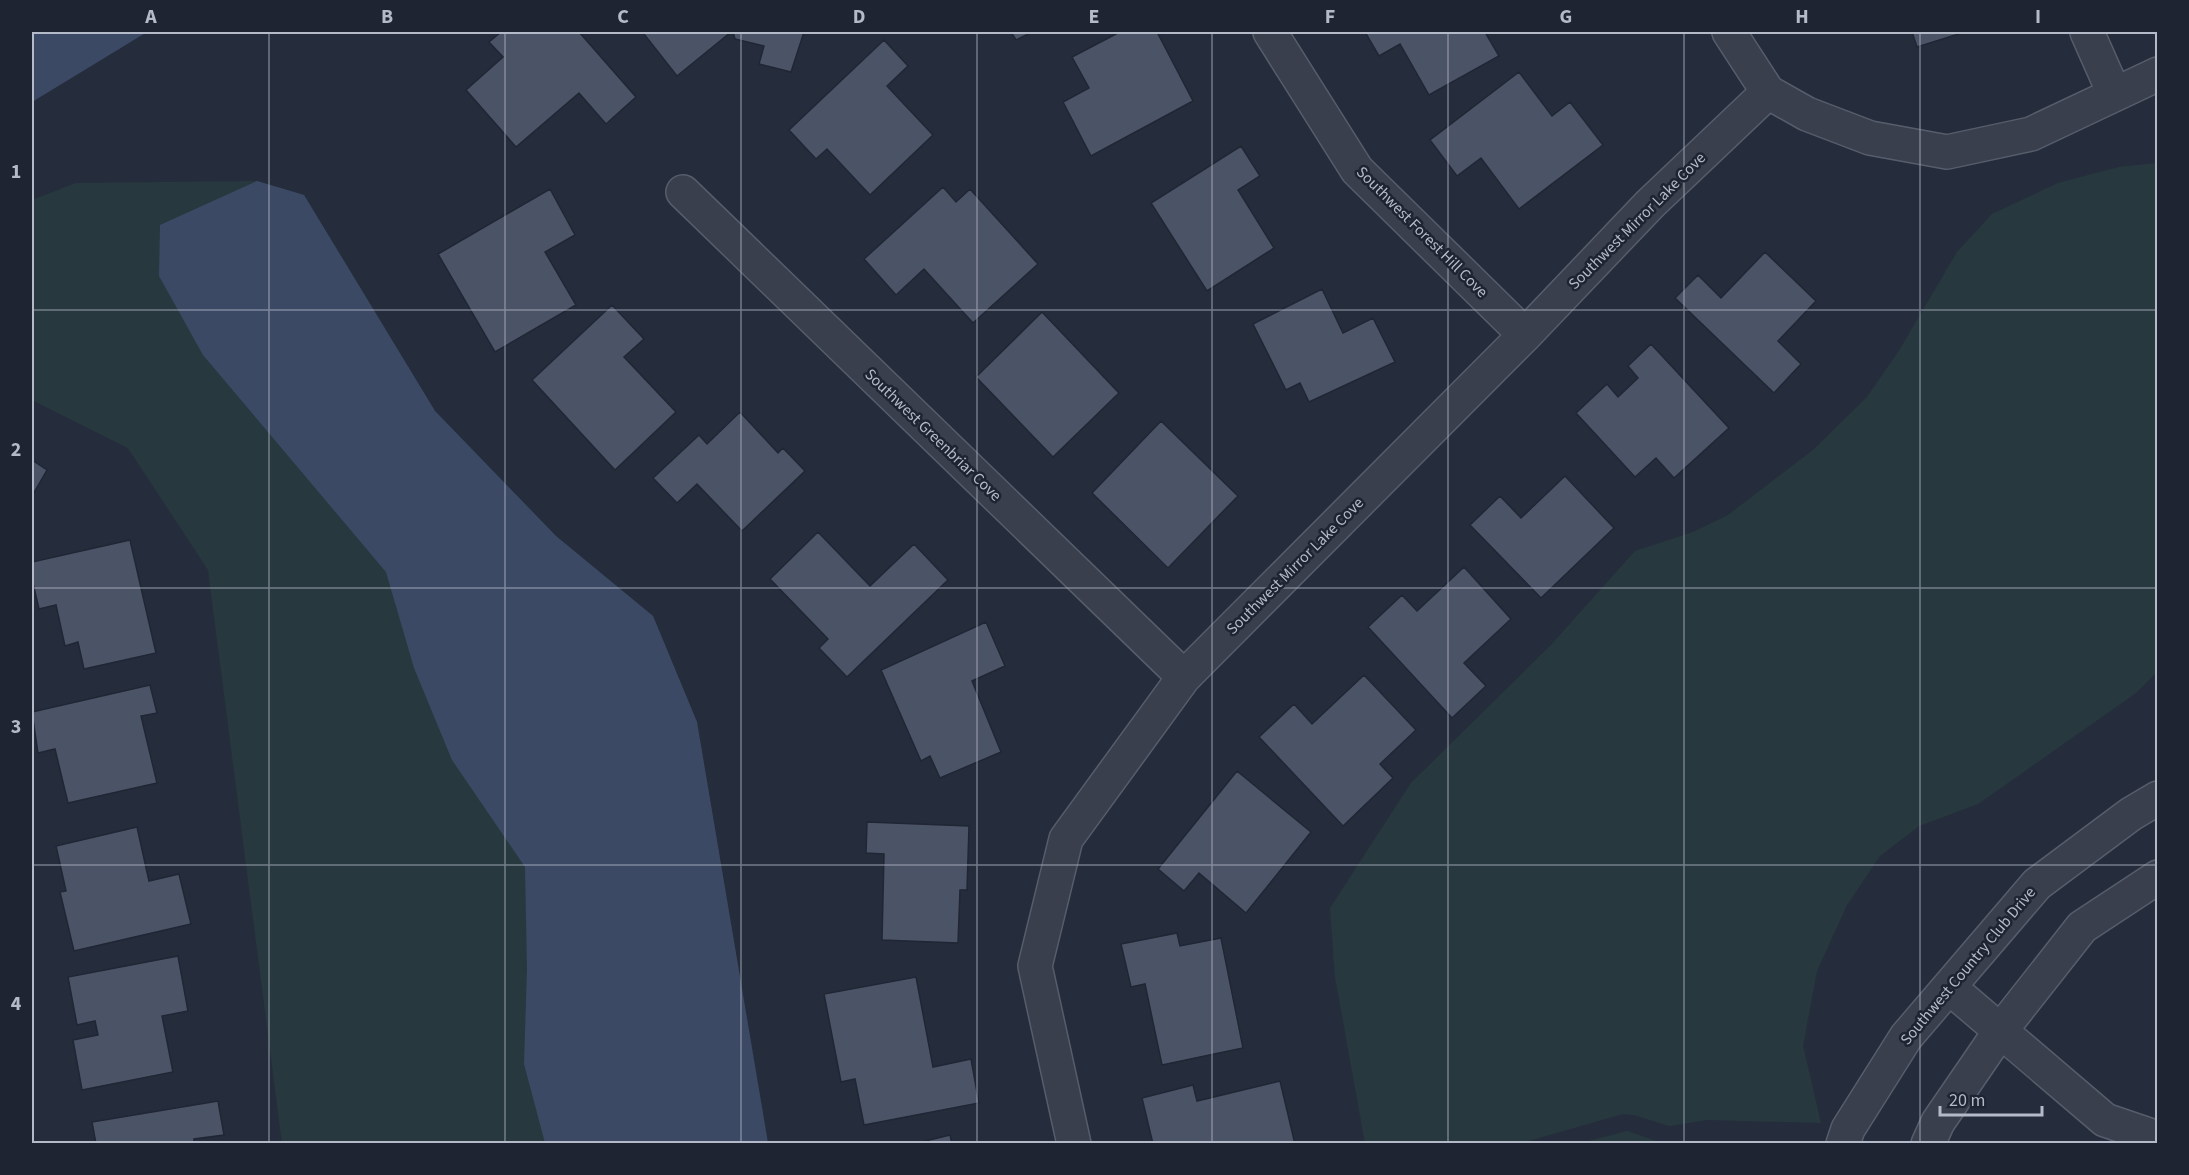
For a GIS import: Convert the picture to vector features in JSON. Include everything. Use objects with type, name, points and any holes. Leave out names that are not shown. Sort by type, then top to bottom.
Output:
[{"type":"street","name":"Southwest Forest Hill Cove","points":[[1270,32],[1357,170],[1525,335]]},
{"type":"street","points":[[1729,32],[1768,92],[1807,114],[1870,138],[1947,153],[2031,134],[2157,74]]},
{"type":"street","points":[[2087,32],[2114,93]]},
{"type":"street","name":"Southwest Mirror Lake Cove","points":[[1074,1143],[1035,966],[1065,839],[1184,677],[1525,335],[1650,204],[1768,92]]},
{"type":"street","name":"Southwest Greenbriar Cove","points":[[682,192],[1184,677]]},
{"type":"street","name":"Southwest Country Club Drive","points":[[1843,1143],[1848,1129],[1906,1037],[2037,884],[2157,798]]},
{"type":"street","points":[[1928,1143],[1938,1122],[2001,1030],[2082,927],[2157,877]]},
{"type":"street","points":[[1949,987],[2105,1120],[2157,1138]]},
{"type":"shaded area","points":[[2157,163],[2157,672],[2136,693],[1978,804],[1919,826],[1880,856],[1847,905],[1817,971],[1803,1046],[1821,1123],[1707,1120],[1669,1126],[1634,1115],[1623,1114],[1521,1143],[1365,1143],[1335,977],[1330,908],[1411,783],[1551,645],[1635,551],[1693,532],[1728,515],[1813,450],[1867,397],[1900,349],[1957,252],[1992,214],[2058,183],[2119,167]]},
{"type":"shaded area","points":[[257,181],[304,195],[435,411],[556,536],[653,616],[697,722],[768,1143],[282,1143],[208,570],[128,448],[32,400],[32,200],[76,183]]},
{"type":"shaded area","points":[[1627,1131],[1662,1143],[1581,1143]]},
{"type":"water","points":[[32,32],[147,32],[32,102]]},
{"type":"water","points":[[257,181],[304,195],[435,411],[556,536],[653,616],[697,722],[768,1143],[545,1143],[524,1064],[527,969],[525,867],[452,760],[414,668],[386,572],[203,355],[159,276],[160,225]]},
{"type":"building","points":[[501,32],[579,32],[636,97],[606,124],[579,93],[516,147],[466,90],[503,57],[489,42]]},
{"type":"building","points":[[647,32],[731,32],[677,76],[644,34]]},
{"type":"building","points":[[733,32],[804,32],[791,72],[759,64],[764,46],[735,39]]},
{"type":"building","points":[[1011,32],[1032,32],[1016,40]]},
{"type":"building","points":[[1114,32],[1157,32],[1193,101],[1091,156],[1063,102],[1089,88],[1072,57],[1116,34]]},
{"type":"building","points":[[1365,32],[1485,32],[1499,56],[1429,95],[1400,44],[1379,56]]},
{"type":"building","points":[[1912,32],[1965,32],[1917,47]]},
{"type":"building","points":[[884,40],[908,66],[887,86],[933,135],[870,195],[827,149],[816,159],[789,130]]},
{"type":"building","points":[[1519,72],[1552,116],[1570,102],[1603,145],[1519,209],[1481,158],[1457,176],[1430,140]]},
{"type":"building","points":[[1241,146],[1260,176],[1238,190],[1274,248],[1207,291],[1151,203]]},
{"type":"building","points":[[943,187],[956,202],[970,189],[1038,264],[973,323],[924,269],[896,295],[864,259]]},
{"type":"building","points":[[550,189],[575,235],[545,252],[576,305],[495,352],[438,254]]},
{"type":"building","points":[[1765,252],[1816,301],[1778,341],[1801,364],[1774,393],[1675,298],[1698,275],[1721,298]]},
{"type":"building","points":[[1322,289],[1343,333],[1373,318],[1395,362],[1309,402],[1300,383],[1286,390],[1253,324]]},
{"type":"building","points":[[612,305],[644,339],[624,357],[676,412],[615,470],[532,380]]},
{"type":"building","points":[[1042,312],[1119,393],[1053,457],[976,377]]},
{"type":"building","points":[[1651,344],[1729,428],[1674,478],[1656,458],[1635,477],[1576,413],[1607,384],[1618,397],[1638,378],[1628,366]]},
{"type":"building","points":[[740,412],[778,453],[783,448],[805,471],[742,531],[697,484],[677,503],[653,478],[699,435],[707,444]]},
{"type":"building","points":[[1161,421],[1238,496],[1168,568],[1092,493]]},
{"type":"building","points":[[32,460],[47,470],[32,496]]},
{"type":"building","points":[[1565,476],[1614,528],[1541,598],[1470,525],[1500,496],[1521,518]]},
{"type":"building","points":[[818,532],[870,586],[914,544],[948,580],[847,677],[819,648],[828,639],[770,579]]},
{"type":"building","points":[[130,540],[156,653],[84,669],[78,642],[65,646],[56,605],[39,609],[32,579],[32,562]]},
{"type":"building","points":[[1464,567],[1511,619],[1464,663],[1486,686],[1452,718],[1368,627],[1402,595],[1417,611]]},
{"type":"building","points":[[986,622],[1005,666],[972,681],[1001,752],[940,778],[930,756],[921,761],[881,670]]},
{"type":"building","points":[[1364,675],[1416,730],[1380,764],[1393,778],[1343,826],[1259,737],[1294,704],[1312,724]]},
{"type":"building","points":[[150,685],[157,713],[141,716],[157,783],[68,803],[55,749],[38,753],[32,712]]},
{"type":"building","points":[[1237,771],[1311,832],[1246,913],[1199,873],[1184,891],[1158,869]]},
{"type":"building","points":[[867,822],[969,826],[967,890],[960,890],[958,943],[882,940],[884,854],[866,853]]},
{"type":"building","points":[[137,827],[149,881],[179,874],[191,924],[74,951],[60,892],[66,891],[56,846]]},
{"type":"building","points":[[1177,933],[1180,946],[1221,938],[1243,1048],[1162,1065],[1145,984],[1131,987],[1121,944]]},
{"type":"building","points":[[178,956],[188,1011],[162,1016],[173,1072],[82,1090],[73,1040],[98,1035],[95,1021],[77,1025],[68,977]]},
{"type":"building","points":[[916,977],[933,1067],[971,1059],[979,1103],[864,1125],[855,1079],[841,1082],[824,994]]},
{"type":"building","points":[[1280,1081],[1295,1144],[1153,1144],[1142,1098],[1193,1085],[1197,1101]]},
{"type":"building","points":[[218,1101],[224,1135],[194,1139],[194,1144],[96,1144],[92,1122]]},
{"type":"building","points":[[950,1135],[952,1144],[913,1144]]}]
